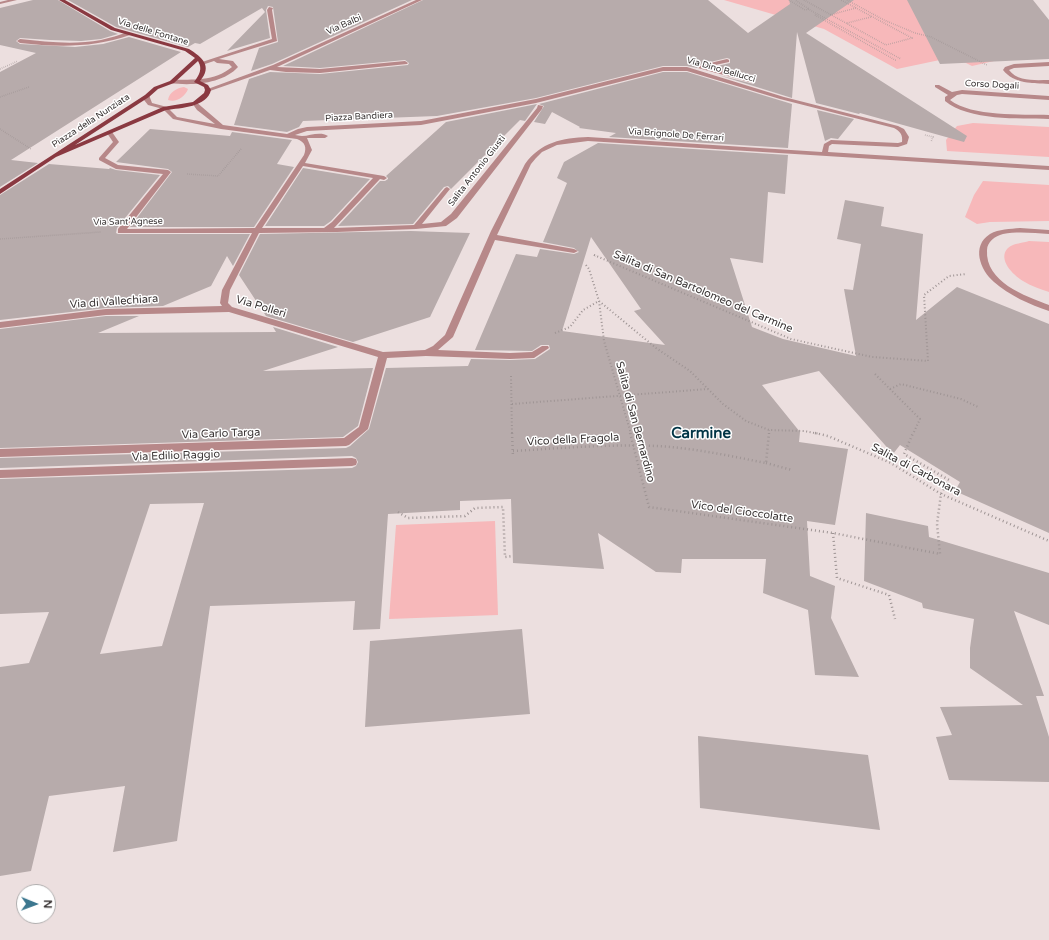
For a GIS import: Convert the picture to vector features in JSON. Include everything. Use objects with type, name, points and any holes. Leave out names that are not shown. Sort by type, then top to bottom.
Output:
[{"type":"main road","name":"Via delle Fontane","points":[[61,0],[113,29],[187,50],[198,58]]},
{"type":"main road","points":[[195,103],[207,94],[208,90],[206,86],[197,82],[204,71],[202,63],[198,58]]},
{"type":"main road","name":"Piazza della Nunziata","points":[[54,156],[147,96],[156,88],[172,82],[198,58]]},
{"type":"main road","name":"Piazza della Nunziata","points":[[54,156],[147,117],[164,108],[179,107],[195,103]]},
{"type":"main road","points":[[0,192],[54,156]]},
{"type":"street","points":[[0,3],[15,0]]},
{"type":"street","name":"Via Balbi","points":[[268,68],[420,0]]},
{"type":"street","points":[[202,63],[275,40],[269,10],[271,8]]},
{"type":"street","points":[[20,41],[70,45],[107,42],[128,34]]},
{"type":"street","name":"Piazza della Nunziata","points":[[172,82],[197,82],[224,74],[235,67],[234,63],[224,60],[202,63]]},
{"type":"street","points":[[687,69],[728,61]]},
{"type":"street","points":[[208,90],[268,68],[309,70],[405,63]]},
{"type":"street","name":"Corso Dogali","points":[[1049,64],[1014,66],[1007,68],[1007,73],[1020,79],[1049,82]]},
{"type":"street","points":[[698,68],[719,71],[753,82]]},
{"type":"street","name":"Via Dino Bellucci","points":[[431,121],[539,104],[663,69],[687,69],[782,98],[896,127],[905,134],[907,140],[905,143],[898,145],[831,142],[826,145],[825,153]]},
{"type":"street","points":[[937,86],[951,94]]},
{"type":"street","name":"Corso Dogali","points":[[1049,98],[962,92],[951,94],[948,100],[950,103],[967,110],[1049,117]]},
{"type":"street","name":"Piazza della Nunziata","points":[[147,96],[147,100],[150,104],[164,108],[175,118],[222,127],[255,131]]},
{"type":"street","points":[[195,103],[203,112],[222,127]]},
{"type":"street","name":"Salita Antonio Giusti","points":[[416,227],[443,224],[454,216],[539,104]]},
{"type":"street","name":"Piazza Bandiera","points":[[289,135],[300,130],[307,129],[421,123],[431,121]]},
{"type":"street","name":"Piazza Bandiera","points":[[255,131],[302,138],[308,136],[325,136]]},
{"type":"street","name":"Piazza della Nunziata","points":[[110,133],[116,142],[101,159],[116,167],[168,172]]},
{"type":"street","points":[[301,164],[310,155],[308,145],[302,138]]},
{"type":"street","name":"Via Brignole De Ferrari","points":[[426,353],[436,348],[449,337],[493,237],[534,154],[543,148],[556,143],[588,139],[1049,168]]},
{"type":"street","points":[[301,164],[381,178],[358,197],[335,224],[326,230]]},
{"type":"street","name":"Via Polleri","points":[[301,164],[257,230],[226,290],[224,303],[229,310],[383,355],[426,353],[510,356],[534,355],[545,348]]},
{"type":"street","points":[[121,231],[168,172]]},
{"type":"street","points":[[326,230],[416,227],[447,189]]},
{"type":"street","name":"Via Sant'Agnese","points":[[121,231],[326,230]]},
{"type":"street","points":[[1049,232],[1012,231],[994,235],[984,246],[983,262],[988,271],[1007,288],[1049,308]]},
{"type":"street","points":[[493,237],[574,251]]},
{"type":"street","name":"Via di Vallechiara","points":[[0,325],[106,312],[155,310],[229,310]]},
{"type":"street","name":"Via Carlo Targa","points":[[0,453],[346,442],[363,429],[383,355]]},
{"type":"street","name":"Via Edilio Raggio","points":[[0,474],[352,462]]},
{"type":"path","points":[[789,0],[901,59]]},
{"type":"path","points":[[795,0],[807,9],[897,61]]},
{"type":"path","points":[[798,2],[804,0],[886,45],[912,38],[841,0]]},
{"type":"path","points":[[847,0],[884,20],[915,33],[931,37],[986,65],[1007,68]]},
{"type":"path","points":[[830,15],[856,8]]},
{"type":"path","points":[[847,24],[872,16]]},
{"type":"path","points":[[0,98],[29,87]]},
{"type":"path","points":[[0,129],[34,151]]},
{"type":"path","points":[[168,172],[218,176],[242,147]]},
{"type":"path","name":"Via Sant'Agnese","points":[[0,239],[121,231]]},
{"type":"path","name":"Salita di San Bartolomeo del Carmine","points":[[574,251],[590,254],[648,277],[791,339],[872,357],[928,361],[924,295],[949,276],[988,271]]},
{"type":"path","name":"Salita di San Bernardino","points":[[574,251],[589,269],[598,301],[604,341],[634,446],[649,507]]},
{"type":"path","points":[[545,348],[555,333],[570,327],[583,310],[598,301]]},
{"type":"path","name":"Salita di Carbonara","points":[[598,301],[656,348],[690,371],[723,404],[746,421],[769,430],[804,431],[828,436],[891,463],[941,494],[1049,541]]},
{"type":"path","points":[[510,356],[513,457]]},
{"type":"path","points":[[875,374],[920,419],[904,454],[949,480],[941,494]]},
{"type":"path","points":[[890,389],[901,384],[961,399],[978,407]]},
{"type":"path","points":[[512,404],[708,389]]},
{"type":"path","points":[[766,462],[769,430]]},
{"type":"path","name":"Vico della Fragola","points":[[513,451],[634,446],[678,448],[766,462],[792,470]]},
{"type":"path","name":"Vico del Cioccolatte","points":[[649,507],[833,533],[940,554],[937,524],[941,494]]},
{"type":"path","points":[[398,512],[408,518],[465,516],[475,508],[503,506],[505,557],[513,556]]},
{"type":"path","points":[[833,533],[837,578],[888,595],[895,619]]},
{"type":"shaded area","points":[[724,0],[1007,0],[994,61],[972,66],[954,57],[897,69],[824,29]]},
{"type":"shaded area","points":[[184,87],[188,89],[182,97],[174,101],[168,100],[174,91]]},
{"type":"shaded area","points":[[973,123],[1049,127],[1049,157],[947,151],[946,140],[957,126]]},
{"type":"shaded area","points":[[983,181],[1049,185],[1049,221],[990,222],[977,224],[965,217],[974,195]]},
{"type":"shaded area","points":[[1029,241],[1049,242],[1049,292],[1026,283],[1011,271],[1005,262],[1005,252],[1010,246]]},
{"type":"shaded area","points":[[495,521],[498,615],[389,619],[396,525]]},
{"type":"building","points":[[33,0],[58,0],[110,31],[118,34],[101,39],[81,41],[20,38],[16,41],[20,44],[75,47],[103,44],[129,37],[181,52],[11,160],[38,163],[0,187],[0,72],[36,53],[0,45],[0,8]]},
{"type":"building","points":[[68,0],[412,0],[272,64],[251,71],[259,48],[278,42],[273,7],[268,6],[266,10],[270,38],[227,51],[265,12],[262,8],[200,44],[195,43],[188,47],[116,27]]},
{"type":"building","points":[[423,0],[708,0],[748,33],[790,4],[789,0],[854,0],[806,33],[967,136],[964,142],[860,113],[816,103],[797,32],[792,98],[718,75],[754,84],[753,80],[713,67],[730,63],[730,59],[727,58],[702,64],[697,68],[687,66],[663,66],[536,98],[437,116],[303,121],[299,127],[287,132],[234,125],[249,79],[270,72],[320,74],[408,65],[409,63],[405,60],[320,68],[283,66]]},
{"type":"building","points":[[907,0],[1033,0],[1049,20],[1049,59],[940,64]]},
{"type":"building","points":[[663,72],[687,72],[792,104],[788,148],[609,137],[616,133],[579,128],[580,127],[552,112],[545,124],[534,122],[544,106],[539,104]]},
{"type":"building","points":[[537,104],[525,121],[520,120],[451,189],[448,186],[444,187],[413,224],[338,226],[380,181],[385,181],[388,179],[386,176],[446,122]]},
{"type":"building","points":[[817,110],[854,119],[838,139],[831,138],[825,141]]},
{"type":"building","points":[[150,129],[230,136],[232,132],[292,140],[277,164],[294,167],[254,227],[130,227],[172,172],[168,169],[116,162]]},
{"type":"building","points":[[598,143],[788,155],[785,194],[768,192],[763,263],[730,258],[752,327],[783,339],[856,356],[844,289],[853,290],[861,244],[837,239],[845,200],[884,207],[881,226],[923,234],[916,320],[957,287],[1049,324],[1049,533],[955,491],[960,482],[900,445],[893,454],[819,371],[762,385],[800,432],[799,442],[848,449],[835,525],[807,521],[810,576],[835,586],[831,618],[859,677],[815,675],[808,610],[763,593],[766,559],[682,559],[681,573],[656,572],[598,533],[604,569],[513,563],[511,499],[460,501],[460,510],[388,514],[380,629],[353,630],[355,601],[210,606],[177,841],[113,852],[125,786],[49,796],[31,871],[0,876],[0,667],[29,663],[49,612],[0,614],[0,479],[352,468],[356,466],[358,462],[356,458],[352,456],[0,468],[0,458],[346,448],[369,429],[386,368],[468,366],[471,359],[535,359],[550,349],[549,345],[541,345],[532,351],[475,350],[516,254],[537,257],[540,249],[574,254],[579,252],[574,248],[543,242],[567,183],[557,178],[564,162]],"holes":[[[591,237],[641,309],[634,311],[665,345],[562,331]],[[204,503],[162,646],[100,654],[150,504]]]},
{"type":"building","points":[[49,164],[110,168],[160,175],[117,228],[116,233],[118,234],[250,234],[233,266],[227,256],[211,286],[163,306],[106,308],[0,320],[0,195]]},
{"type":"building","points":[[303,168],[370,179],[331,221],[324,226],[265,226]]},
{"type":"building","points":[[411,231],[470,233],[430,317],[353,342],[266,316],[239,275],[260,234]]},
{"type":"building","points":[[106,316],[139,316],[98,333],[276,332],[273,327],[338,347],[263,371],[373,368],[358,426],[343,437],[0,448],[0,329]]},
{"type":"building","points":[[866,513],[928,526],[929,537],[1049,573],[1049,625],[1014,611],[1044,696],[1036,696],[1049,737],[1049,782],[949,780],[936,737],[952,735],[940,707],[1023,705],[970,668],[970,648],[974,619],[923,608],[922,603],[864,581]]},
{"type":"building","points":[[522,629],[530,714],[365,727],[370,641]]},
{"type":"building","points":[[698,736],[868,755],[880,830],[700,808]]},
{"type":"district","name":"Carmine","points":[[701,434]]}]
